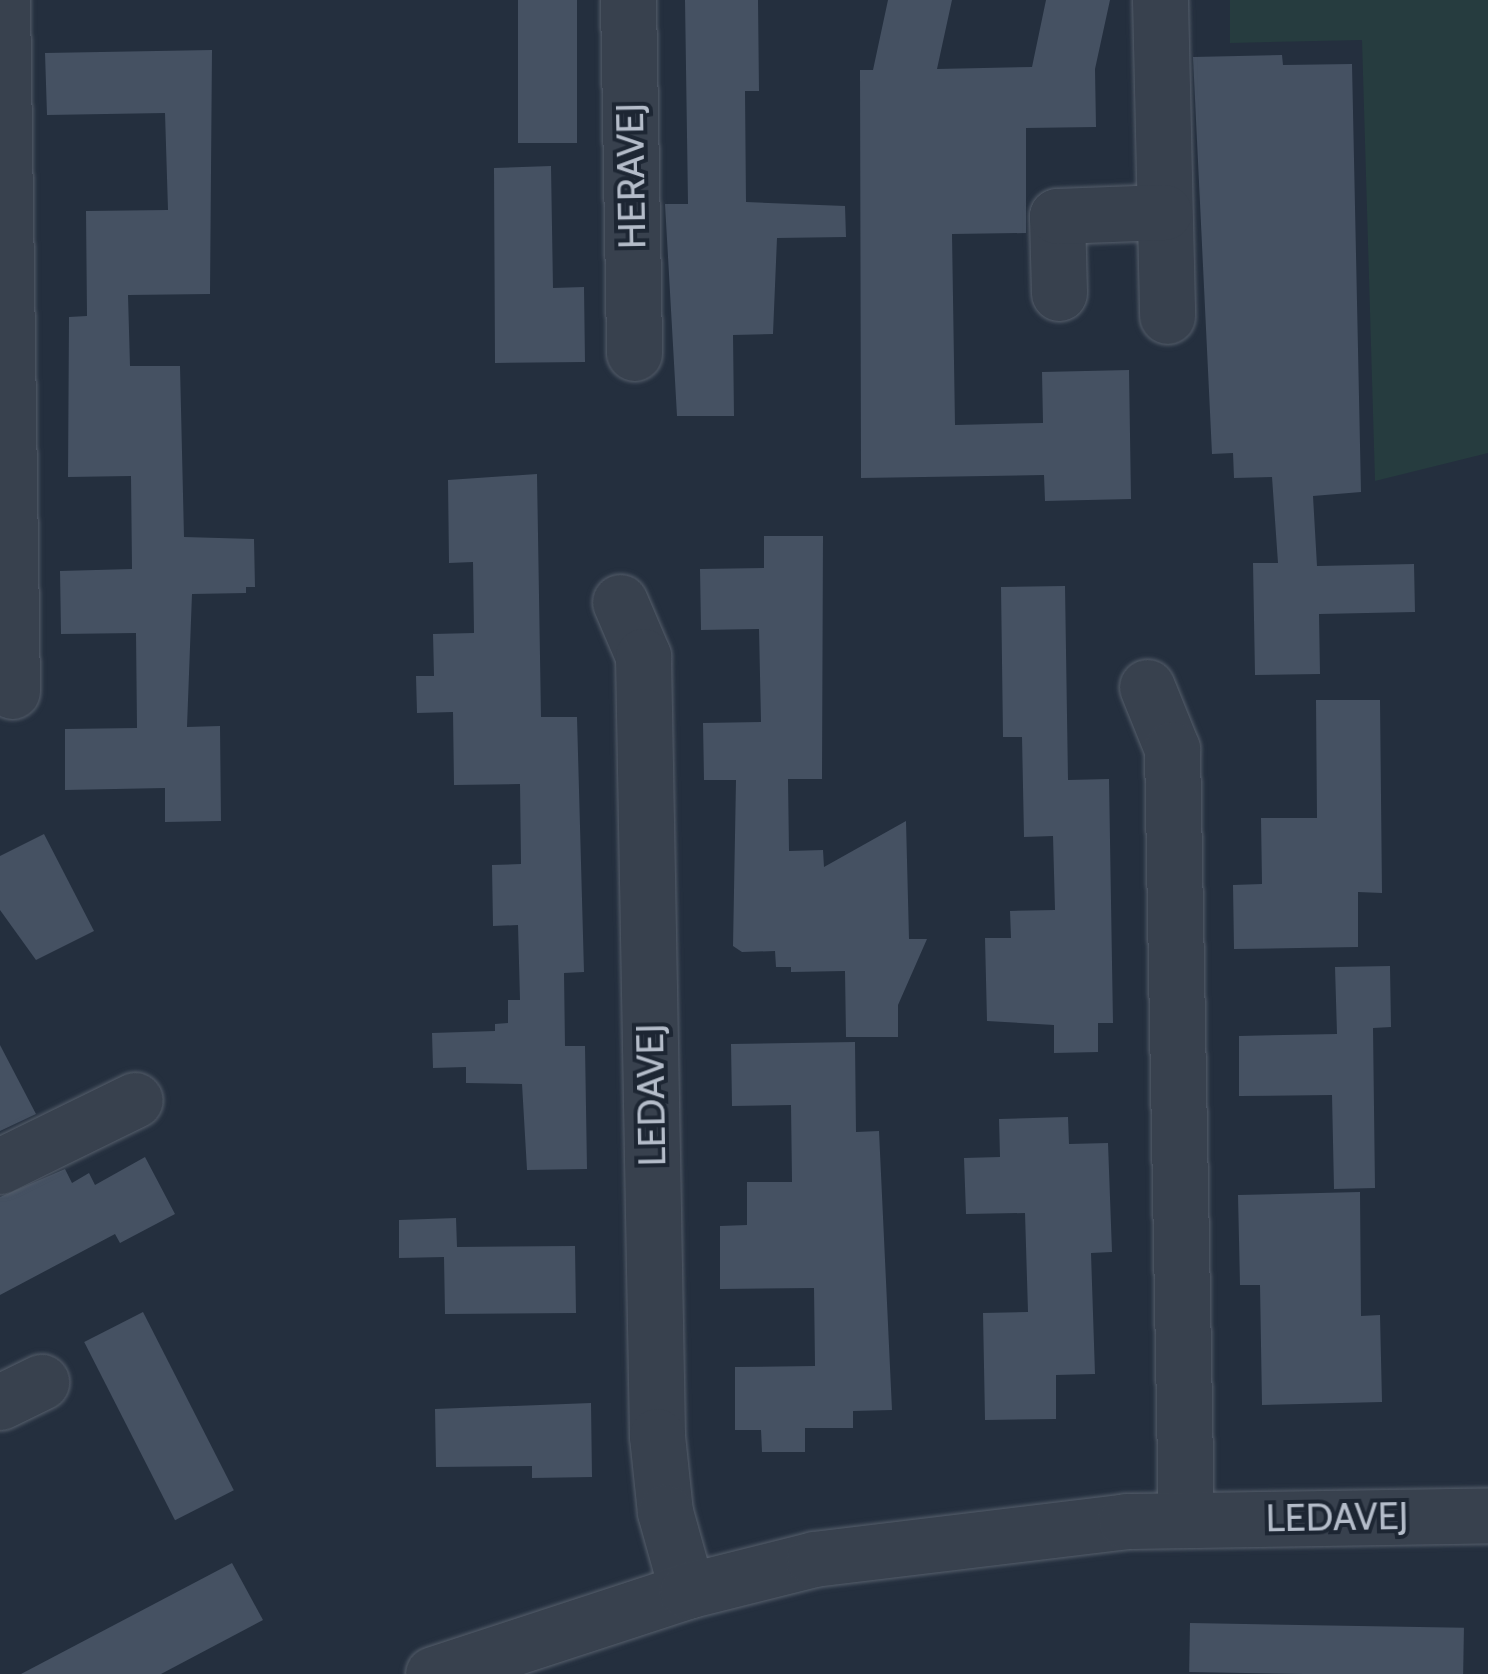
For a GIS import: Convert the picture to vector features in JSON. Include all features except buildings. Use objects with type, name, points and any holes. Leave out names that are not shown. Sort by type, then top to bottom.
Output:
[{"type":"street","points":[[2,0],[12,691]]},
{"type":"street","name":"HERAVEJ","points":[[628,0],[634,353]]},
{"type":"street","points":[[1160,0],[1166,316]]},
{"type":"street","points":[[1059,294],[1058,216],[1164,212]]},
{"type":"street","name":"LEDAVEJ","points":[[620,602],[644,656],[657,1436],[665,1512],[687,1591]]},
{"type":"street","points":[[1146,687],[1172,748],[1186,1519]]},
{"type":"street","points":[[0,1166],[135,1100]]},
{"type":"street","name":"LEDAVEJ","points":[[433,1674],[552,1654],[687,1591],[814,1559],[1008,1532],[1186,1519],[1488,1515]]},
{"type":"green space","points":[[1230,0],[1488,0],[1488,453],[1375,481],[1362,40],[1230,43]]}]
